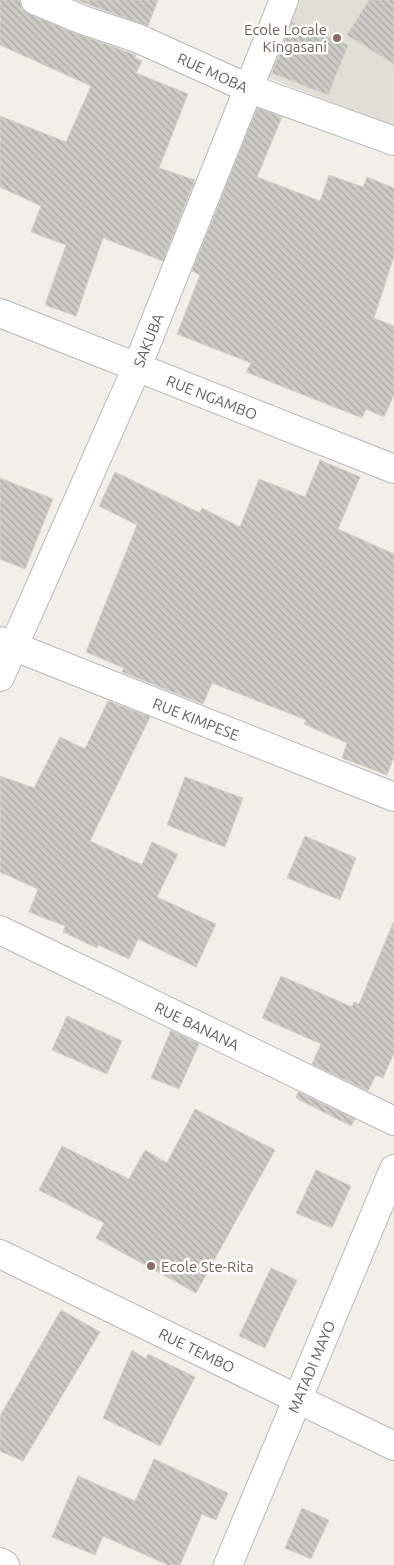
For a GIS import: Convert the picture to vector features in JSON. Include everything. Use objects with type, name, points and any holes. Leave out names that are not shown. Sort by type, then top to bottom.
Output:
[{"type":"street","name":"RUE MOBA","points":[[35,0],[83,20],[137,38],[250,89],[394,141]]},
{"type":"street","name":"SAKUBA","points":[[0,677],[7,644],[137,368],[284,0]]},
{"type":"street","name":"RUE NGAMBO","points":[[0,313],[394,469]]},
{"type":"street","name":"RUE KIMPESE","points":[[7,644],[394,797]]},
{"type":"street","name":"RUE BANANA","points":[[0,930],[394,1121]]},
{"type":"street","name":"MATADI MAYO","points":[[228,1565],[394,1169]]},
{"type":"street","name":"RUE TEMBO","points":[[0,1254],[394,1446]]},
{"type":"street","points":[[0,1562],[5,1565]]},
{"type":"shaded area","name":"Ecole Locale Kingasani","points":[[296,0],[394,0],[394,127],[264,76]]},
{"type":"building","points":[[0,0],[20,0],[22,9],[29,14],[77,34],[136,55],[135,58],[142,61],[136,73],[188,94],[159,168],[195,180],[163,261],[103,238],[76,316],[45,305],[66,245],[31,232],[41,206],[0,187],[0,116],[66,142],[91,86],[0,45]]},
{"type":"building","points":[[76,0],[158,0],[148,26]]},
{"type":"building","points":[[369,0],[394,0],[394,64],[347,35]]},
{"type":"building","points":[[292,22],[348,45],[328,95],[272,73]]},
{"type":"building","points":[[257,108],[282,117],[257,177],[320,201],[329,175],[363,187],[367,177],[394,188],[394,256],[374,318],[394,326],[394,395],[384,417],[366,409],[362,418],[246,372],[251,363],[177,334],[200,275],[192,271]]},
{"type":"building","points":[[320,460],[360,477],[338,529],[394,554],[394,757],[387,775],[342,758],[347,743],[304,724],[306,720],[212,683],[203,704],[122,672],[124,668],[86,652],[137,525],[99,506],[115,472],[200,513],[202,508],[240,527],[259,479],[305,497]]},
{"type":"building","points":[[0,478],[53,499],[25,569],[0,559]]},
{"type":"building","points":[[108,701],[150,717],[90,841],[142,865],[152,842],[178,854],[157,897],[216,924],[196,967],[138,939],[129,959],[98,945],[97,948],[63,932],[65,926],[29,912],[38,889],[0,872],[0,776],[34,788],[60,737],[85,749]]},
{"type":"building","points":[[185,777],[243,798],[225,847],[167,825]]},
{"type":"building","points":[[305,836],[356,858],[340,900],[287,878]]},
{"type":"building","points":[[394,921],[394,1053],[383,1078],[376,1075],[368,1091],[312,1064],[321,1044],[262,1018],[281,976],[352,1007],[354,1002],[359,1004]]},
{"type":"building","points":[[67,1016],[122,1041],[107,1074],[52,1050]]},
{"type":"building","points":[[171,1030],[199,1044],[179,1089],[151,1078]]},
{"type":"building","points":[[298,1092],[355,1119],[351,1126],[296,1098]]},
{"type":"building","points":[[195,1109],[275,1150],[196,1293],[96,1238],[104,1223],[39,1190],[62,1146],[129,1179],[145,1150],[167,1163]]},
{"type":"building","points":[[316,1170],[351,1186],[332,1228],[296,1213]]},
{"type":"building","points":[[271,1268],[297,1280],[265,1348],[239,1336]]},
{"type":"building","points":[[61,1310],[100,1332],[23,1461],[0,1451],[0,1416]]},
{"type":"building","points":[[132,1350],[146,1359],[148,1354],[195,1377],[160,1446],[103,1418]]},
{"type":"building","points":[[154,1459],[228,1493],[216,1520],[202,1514],[180,1565],[168,1565],[103,1536],[95,1555],[52,1537],[78,1476],[135,1501]]},
{"type":"building","points":[[302,1508],[329,1520],[311,1559],[285,1548]]},
{"type":"place","name":"Ecole Locale Kingasani","points":[[337,38]]},
{"type":"place","name":"Ecole Ste-Rita","points":[[151,1266]]}]
